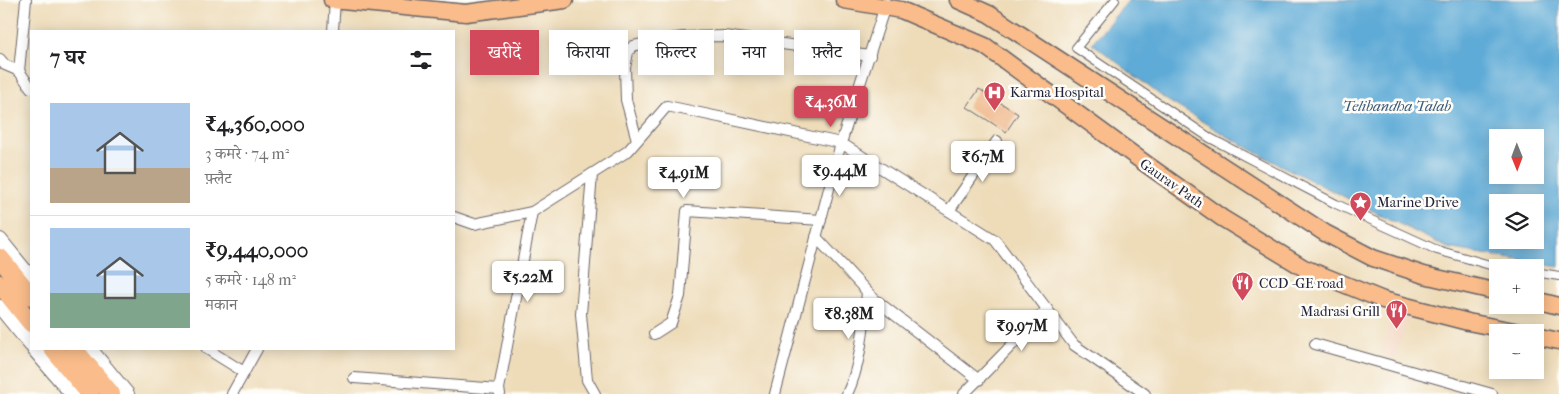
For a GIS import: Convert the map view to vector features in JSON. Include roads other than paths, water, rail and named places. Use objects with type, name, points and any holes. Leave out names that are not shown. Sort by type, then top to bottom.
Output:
[{"type":"highway","points":[[0,258],[30,295]]},
{"type":"highway","points":[[0,284],[30,322]]},
{"type":"highway","points":[[54,350],[90,394]]},
{"type":"highway","points":[[75,350],[112,394]]},
{"type":"main road","points":[[334,0],[466,13],[565,0]]},
{"type":"main road","name":"Gaurav Path","points":[[844,0],[886,3],[985,46],[1222,218],[1304,268],[1383,300],[1489,326]]},
{"type":"main road","points":[[958,0],[989,14],[1325,233],[1373,258],[1424,276],[1489,290]]},
{"type":"main road","points":[[1544,302],[1559,306]]},
{"type":"main road","points":[[1544,338],[1559,341]]},
{"type":"street","points":[[19,71],[26,0]]},
{"type":"street","points":[[333,30],[334,0]]},
{"type":"street","points":[[1116,0],[1076,48],[1210,138],[1319,195],[1436,250],[1489,265]]},
{"type":"street","points":[[775,394],[841,143],[886,3]]},
{"type":"street","points":[[638,140],[626,100],[625,68],[628,52],[633,46],[683,37],[724,36],[870,56]]},
{"type":"street","points":[[0,59],[5,64],[19,71],[30,87]]},
{"type":"street","points":[[455,217],[474,224],[532,212],[628,151],[667,106],[841,143],[995,240],[1074,345],[1145,394]]},
{"type":"street","points":[[950,211],[997,141]]},
{"type":"street","points":[[592,174],[581,314],[587,380],[595,394]]},
{"type":"street","points":[[654,334],[671,322],[680,296],[687,211],[821,220]]},
{"type":"street","points":[[354,378],[422,389],[499,392],[532,212]]},
{"type":"street","points":[[816,237],[873,298],[979,380]]},
{"type":"street","points":[[0,240],[30,277]]},
{"type":"street","points":[[1544,274],[1559,276]]},
{"type":"street","points":[[847,394],[852,385],[863,336],[867,292]]},
{"type":"street","points":[[0,307],[30,344]]},
{"type":"street","points":[[964,394],[1047,309]]},
{"type":"street","points":[[1315,344],[1492,394]]},
{"type":"street","points":[[35,350],[72,394]]},
{"type":"street","points":[[91,350],[127,394]]},
{"type":"street","points":[[209,350],[244,372]]},
{"type":"street","points":[[232,394],[255,350]]},
{"type":"water","name":"Telibandha Talab","points":[[1129,0],[1559,0],[1559,267],[1544,264],[1544,259],[1512,259],[1448,248],[1276,163],[1165,99],[1092,43]]},
{"type":"place","name":"Karma Hospital","points":[[994,111]]},
{"type":"place","name":"Marine Drive","points":[[1361,221]]},
{"type":"place","name":"CCD -GE road","points":[[1243,302]]},
{"type":"place","name":"Madrasi Grill","points":[[1396,330]]}]
